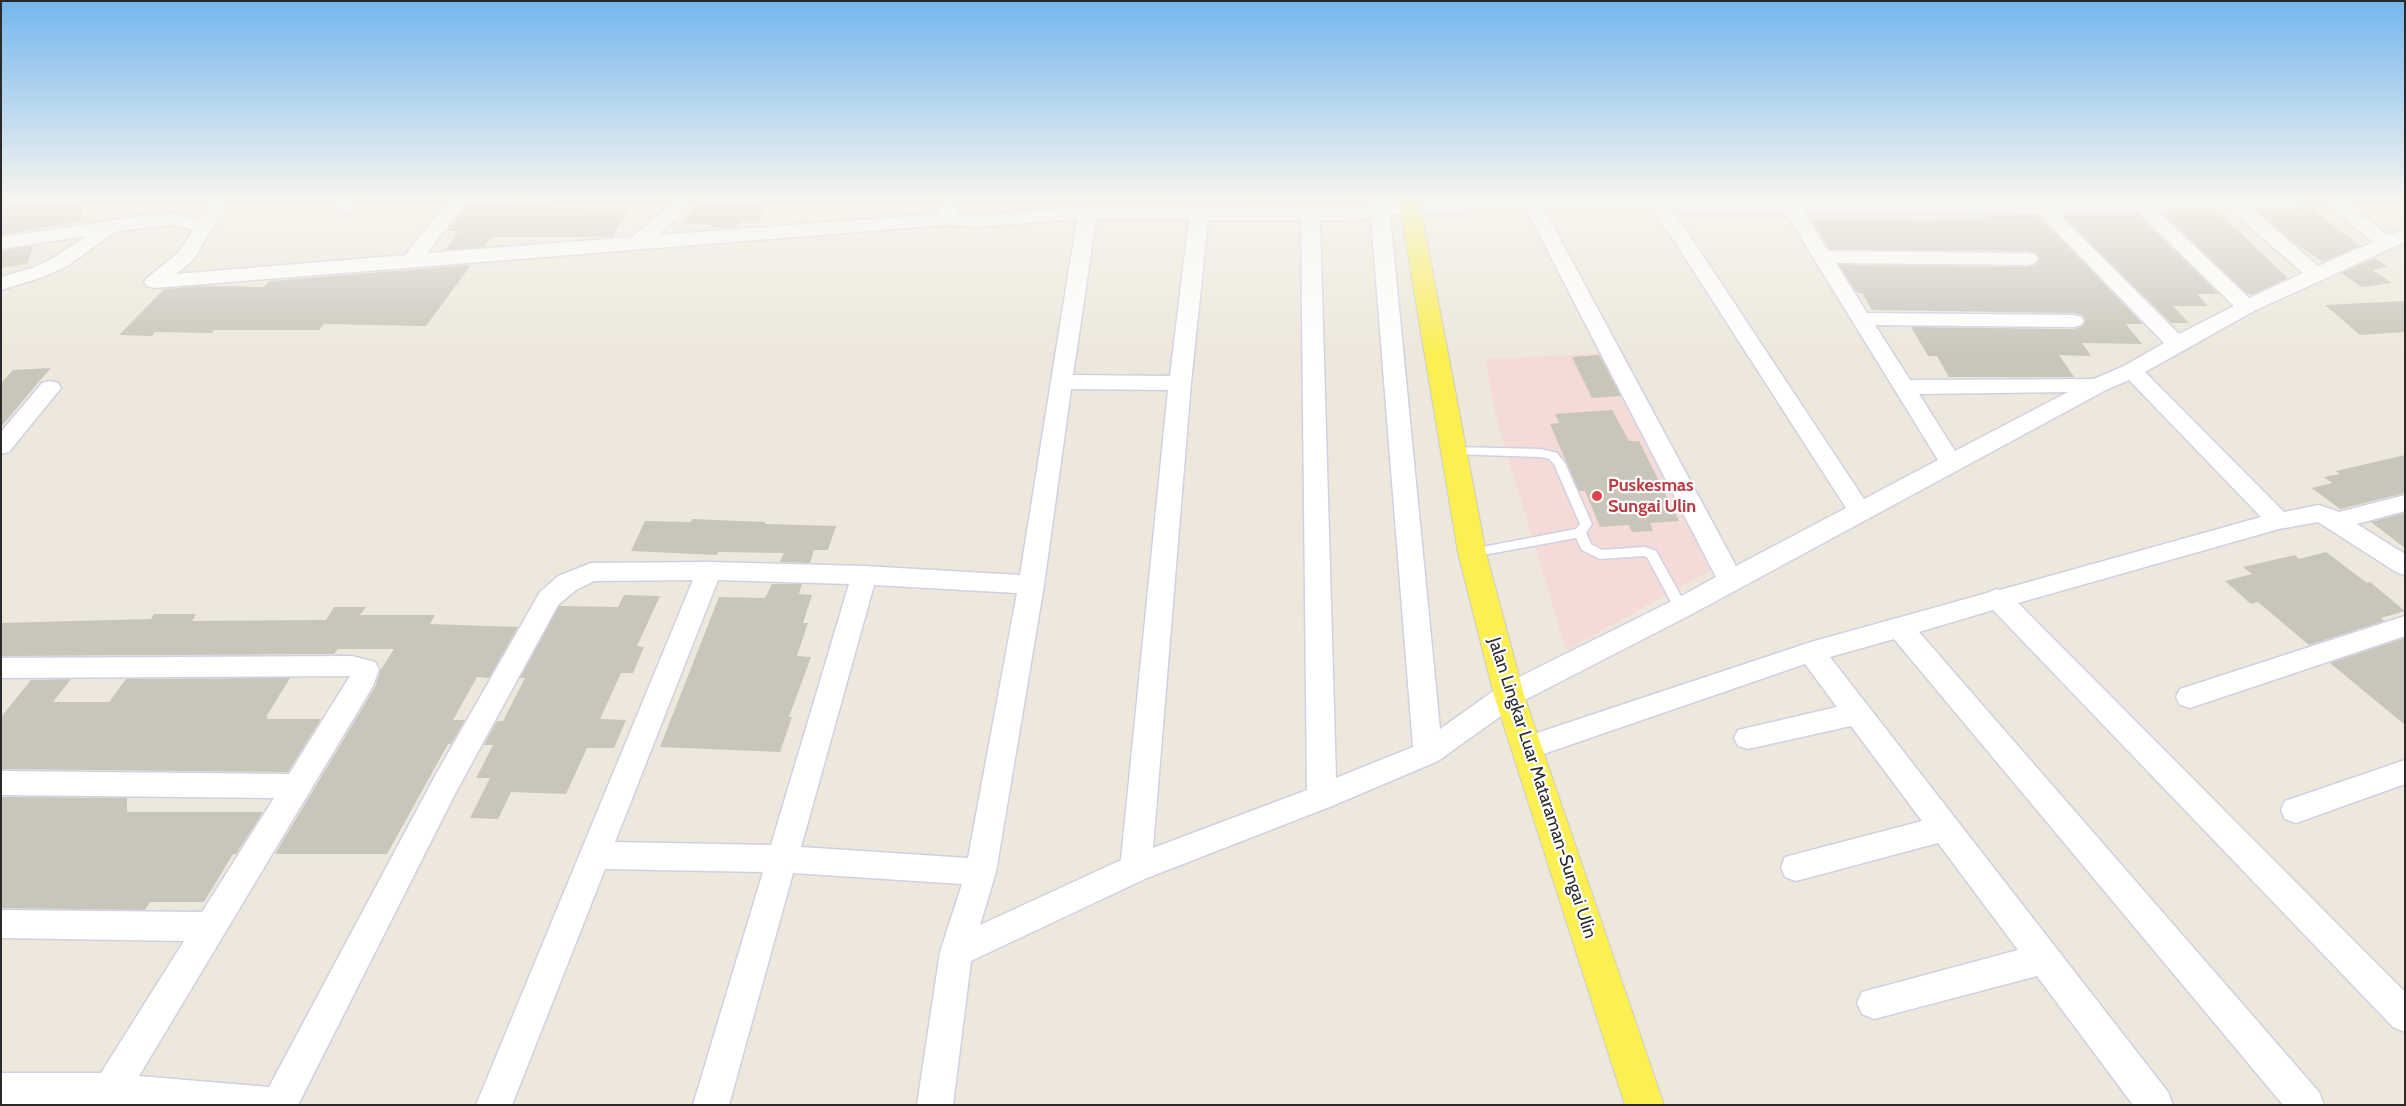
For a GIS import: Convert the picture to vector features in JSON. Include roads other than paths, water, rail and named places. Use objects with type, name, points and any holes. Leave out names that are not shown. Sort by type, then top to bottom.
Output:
[{"type":"main road","name":"Jalan Lingkar Luar Mataraman-Sungai Ulin","points":[[1418,253],[1472,553],[1509,695],[1645,1105]]},
{"type":"street","points":[[1,284],[60,262],[74,253]]},
{"type":"street","points":[[188,253],[154,282],[510,253]]},
{"type":"street","points":[[412,260],[418,253]]},
{"type":"street","points":[[935,1105],[956,952],[981,872],[1030,586],[1063,382],[1081,253]]},
{"type":"street","points":[[1136,868],[1180,383],[1195,253]]},
{"type":"street","points":[[1311,253],[1322,797]]},
{"type":"street","points":[[1384,253],[1428,753]]},
{"type":"street","points":[[1558,253],[1731,580]]},
{"type":"street","points":[[1691,253],[1860,511]]},
{"type":"street","points":[[1819,253],[1951,463]]},
{"type":"street","points":[[2086,253],[2176,344]]},
{"type":"street","points":[[2190,253],[2247,307]]},
{"type":"street","points":[[2291,253],[2316,274]]},
{"type":"street","points":[[956,952],[1136,868],[1322,797],[1428,753],[1509,695],[1686,606],[1731,580],[2098,385],[2132,371],[2176,344],[2247,307],[2316,274],[2368,253]]},
{"type":"street","points":[[1822,257],[2028,259]]},
{"type":"street","points":[[1861,319],[2074,322]]},
{"type":"street","points":[[2132,371],[2280,521]]},
{"type":"street","points":[[1063,382],[1180,383]]},
{"type":"street","points":[[1903,387],[2098,385]]},
{"type":"street","points":[[1,448],[50,388]]},
{"type":"street","points":[[2337,521],[2405,503]]},
{"type":"street","points":[[1526,748],[1811,652],[1997,598],[2280,521],[2320,514],[2337,521],[2405,566]]},
{"type":"street","points":[[279,1105],[445,785],[549,599],[567,583],[591,572],[709,571],[864,575],[1030,586]]},
{"type":"street","points":[[494,1105],[709,571]]},
{"type":"street","points":[[711,1105],[864,575]]},
{"type":"street","points":[[1997,598],[2405,1016]]},
{"type":"street","points":[[1899,626],[2306,1105]]},
{"type":"street","points":[[2190,697],[2405,626]]},
{"type":"street","points":[[1811,652],[1943,829],[2155,1105]]},
{"type":"street","points":[[1,668],[352,666],[365,669],[363,679],[106,1098]]},
{"type":"street","points":[[1748,738],[1858,713]]},
{"type":"street","points":[[2296,810],[2405,772]]},
{"type":"street","points":[[1,783],[296,786]]},
{"type":"street","points":[[1796,867],[1943,829]]},
{"type":"street","points":[[594,855],[782,859],[981,872]]},
{"type":"street","points":[[1,924],[210,927]]},
{"type":"street","points":[[1874,1003],[2044,959]]},
{"type":"street","points":[[1,1090],[106,1098],[275,1105]]},
{"type":"lane","points":[[1455,451],[1542,453],[1553,456],[1559,463],[1586,524],[1580,533],[1472,553]]},
{"type":"lane","points":[[1580,533],[1586,547],[1592,553],[1600,555],[1645,551],[1652,554],[1676,599],[1686,606]]},
{"type":"place","name":"Puskesmas Sungai Ulin","points":[[1597,496]]}]
